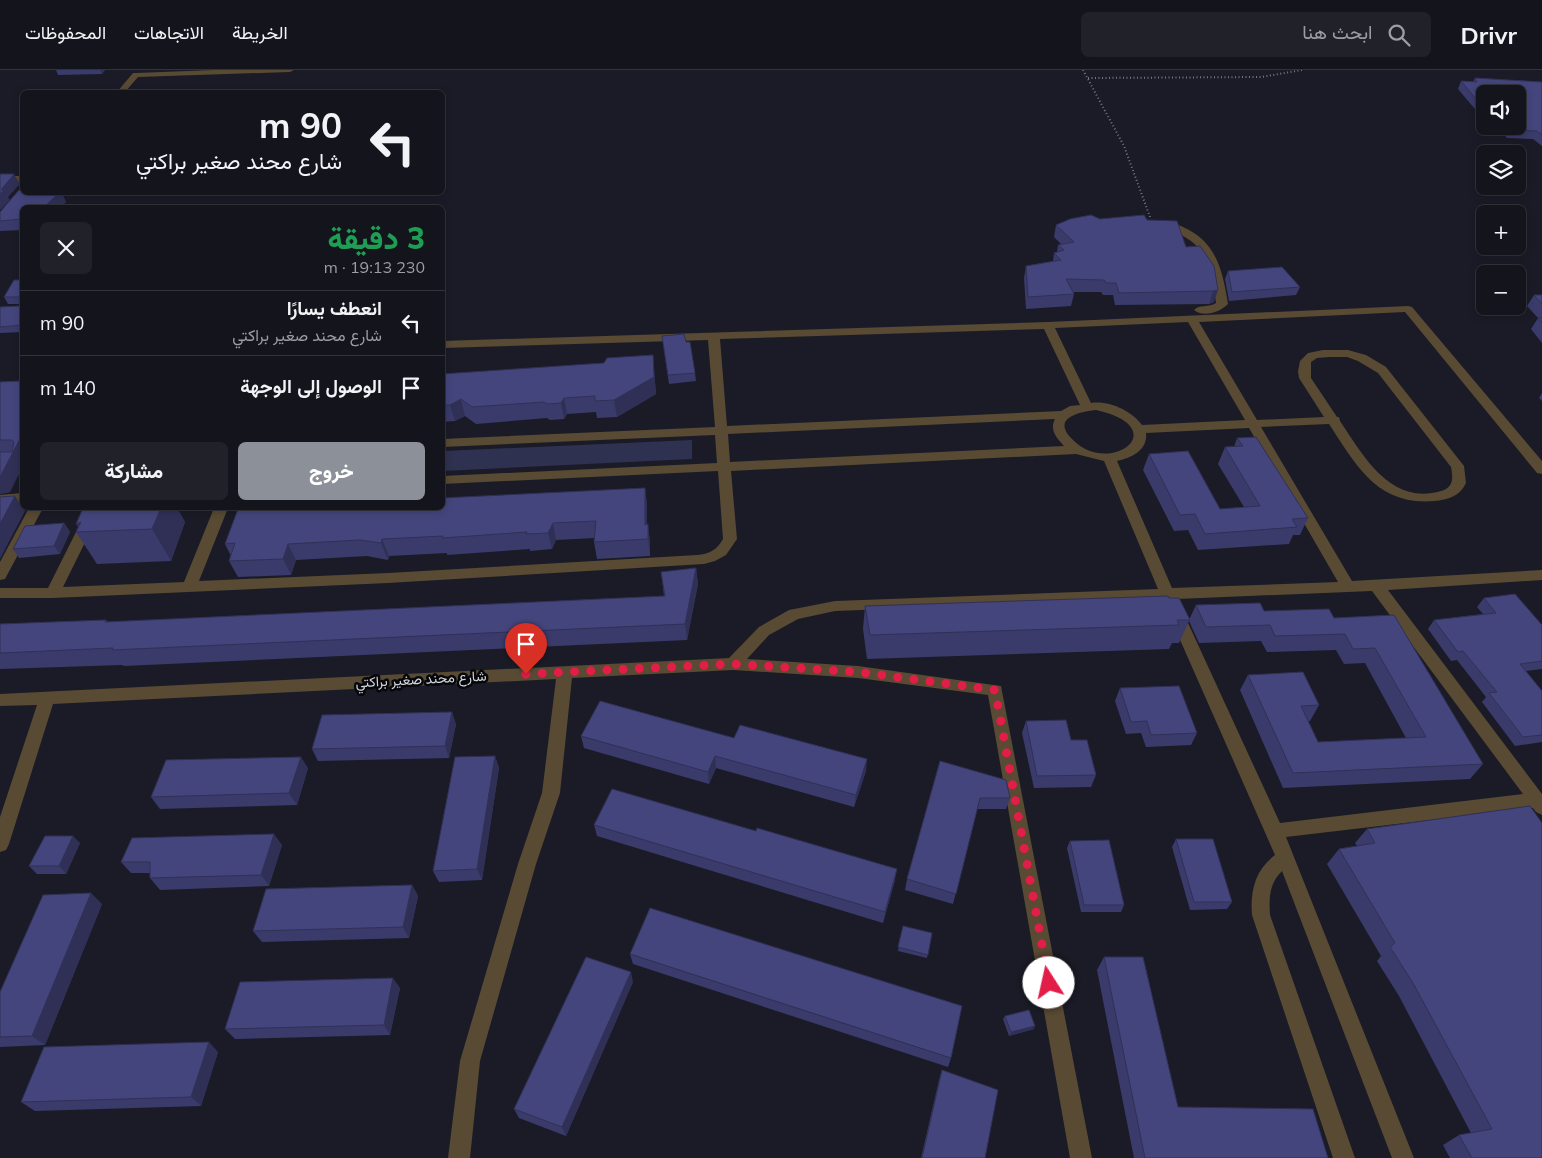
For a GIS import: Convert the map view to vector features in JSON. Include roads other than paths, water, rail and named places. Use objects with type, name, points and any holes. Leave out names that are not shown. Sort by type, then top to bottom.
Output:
[{"type":"street","points":[[122,90],[136,75],[290,70]]},
{"type":"street","points":[[0,179],[20,179]]},
{"type":"street","points":[[1087,407],[1044,325],[1040,321],[1042,318],[1051,314],[1218,308],[1222,304],[1219,279],[1208,250],[1202,242],[1184,231],[1152,221]]},
{"type":"street","points":[[445,346],[1044,325],[1408,309],[1542,470]]},
{"type":"street","points":[[1192,319],[1348,587]]},
{"type":"street","points":[[0,593],[53,593],[388,578],[681,561],[714,557],[724,552],[730,539],[714,336]]},
{"type":"street","points":[[1315,354],[1348,354],[1372,362],[1382,370],[1457,466],[1460,476],[1458,485],[1453,491],[1438,496],[1415,498],[1396,492],[1378,481],[1368,471],[1334,420],[1306,378],[1304,365],[1307,358],[1315,354]]},
{"type":"street","points":[[1087,407],[1110,409],[1132,421],[1139,429],[1141,437],[1139,446],[1132,452],[1122,456],[1109,458],[1095,457],[1075,450],[1062,439],[1058,431],[1058,423],[1063,415],[1071,410],[1087,407]]},
{"type":"street","points":[[445,443],[1063,415]]},
{"type":"street","points":[[1139,429],[1334,420]]},
{"type":"street","points":[[445,480],[1075,450]]},
{"type":"street","points":[[1109,458],[1167,593],[1274,831],[1403,1158]]},
{"type":"street","points":[[0,500],[20,498]]},
{"type":"street","points":[[0,575],[35,510]]},
{"type":"street","points":[[53,593],[94,510]]},
{"type":"street","points":[[189,587],[220,510]]},
{"type":"street","points":[[733,664],[764,631],[794,614],[835,606],[1348,587],[1542,576]]},
{"type":"street","points":[[1376,585],[1539,804]]},
{"type":"street","name":"شارع محند صغير براكتي","points":[[0,700],[733,664],[858,672],[995,690],[1080,1158]]},
{"type":"street","points":[[459,1158],[470,1061],[524,873],[551,793],[565,671]]},
{"type":"street","points":[[0,844],[47,698]]},
{"type":"street","points":[[1274,831],[1539,804]]},
{"type":"street","points":[[1285,858],[1274,865],[1266,875],[1259,900],[1261,915],[1344,1158]]}]
